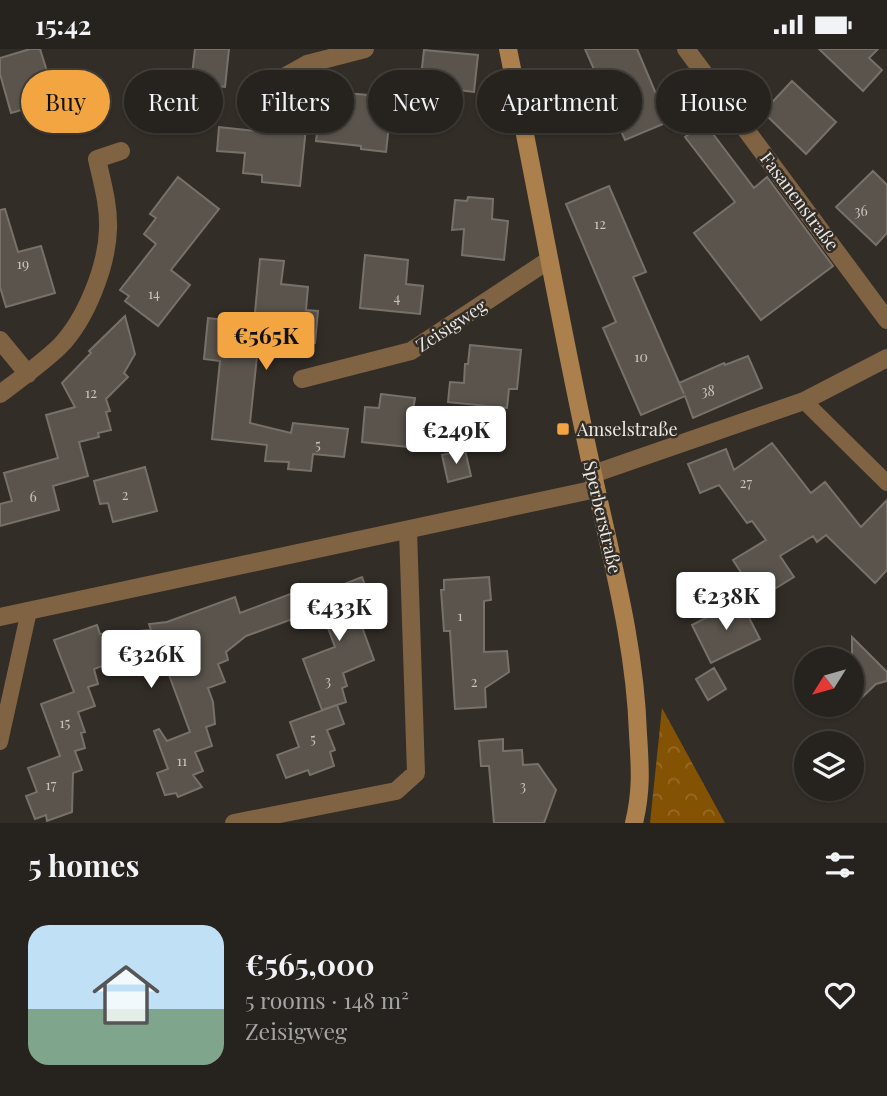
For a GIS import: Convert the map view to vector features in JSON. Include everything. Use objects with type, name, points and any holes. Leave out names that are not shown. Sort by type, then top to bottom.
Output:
[{"type":"street","points":[[296,70],[307,64],[365,49]]},
{"type":"street","name":"Sperberstraße","points":[[508,49],[594,481],[611,549],[636,687],[641,795],[634,823]]},
{"type":"street","name":"Fasanenstraße","points":[[686,49],[887,320]]},
{"type":"street","points":[[0,394],[61,345],[86,307],[103,264],[108,228],[104,189],[97,159],[121,151]]},
{"type":"street","name":"Zeisigweg","points":[[302,379],[411,351],[549,260]]},
{"type":"street","points":[[0,340],[28,374]]},
{"type":"street","points":[[0,617],[408,530],[594,481],[804,401],[887,358]]},
{"type":"street","points":[[234,823],[396,791],[416,773],[408,530]]},
{"type":"lane","points":[[804,401],[887,483]]},
{"type":"lane","points":[[0,742],[29,611]]},
{"type":"green space","points":[[662,708],[725,823],[650,823]]},
{"type":"building","points":[[30,49],[40,49],[47,70],[21,70],[21,110],[11,113],[0,74],[0,58]]},
{"type":"building","points":[[195,49],[229,49],[225,87],[223,70],[193,70]]},
{"type":"building","points":[[585,49],[637,49],[656,94],[656,127],[642,133],[642,70],[594,70]]},
{"type":"building","points":[[819,49],[878,49],[869,58],[882,70],[863,91]]},
{"type":"building","points":[[424,50],[478,55],[474,92],[463,91],[463,70],[422,70]]},
{"type":"building","points":[[792,81],[836,122],[806,154],[771,120],[771,103]]},
{"type":"building","points":[[354,94],[368,95],[368,133],[388,133],[386,152],[316,141],[317,133],[354,133]]},
{"type":"building","points":[[223,127],[237,129],[237,133],[305,133],[300,186],[262,182],[262,175],[243,173],[245,153],[217,151],[218,133],[223,133]]},
{"type":"building","points":[[622,133],[642,133],[625,140]]},
{"type":"building","points":[[690,133],[712,133],[754,188],[767,177],[833,266],[761,320],[694,233],[735,202],[685,137]]},
{"type":"building","points":[[873,171],[887,185],[887,233],[876,245],[836,207]]},
{"type":"building","points":[[178,177],[219,209],[171,270],[190,285],[158,326],[125,301],[129,296],[120,290],[156,244],[144,234],[156,218],[150,214]]},
{"type":"building","points":[[609,186],[646,272],[633,277],[679,383],[724,363],[725,365],[748,356],[762,388],[693,418],[685,396],[641,415],[603,328],[616,322],[566,204]]},
{"type":"building","points":[[468,197],[493,199],[492,219],[508,221],[504,260],[462,255],[464,229],[452,230],[455,200],[467,201]]},
{"type":"building","points":[[5,209],[18,252],[41,246],[55,293],[6,307],[0,287],[0,210]]},
{"type":"building","points":[[365,255],[408,260],[406,284],[423,286],[420,314],[360,308]]},
{"type":"building","points":[[260,259],[284,261],[281,284],[308,287],[306,310],[318,311],[315,343],[259,337],[250,423],[291,433],[293,423],[348,429],[344,457],[313,454],[311,471],[288,469],[289,462],[265,461],[267,445],[212,439],[220,361],[204,359],[208,318],[254,323]]},
{"type":"building","points":[[125,316],[135,354],[124,373],[128,377],[106,399],[111,430],[98,433],[99,437],[79,442],[88,476],[53,486],[59,510],[0,526],[0,504],[12,501],[4,473],[58,458],[46,415],[75,407],[62,383],[91,353],[89,351]]},
{"type":"building","points":[[470,345],[521,350],[517,389],[509,389],[507,408],[448,402],[450,382],[464,383]]},
{"type":"building","points":[[381,394],[415,398],[407,447],[362,442],[365,407],[379,408]]},
{"type":"building","points":[[772,443],[811,493],[825,482],[861,527],[887,500],[887,570],[875,583],[826,535],[817,542],[813,536],[780,556],[794,577],[758,599],[733,560],[766,540],[752,521],[747,523],[719,485],[700,493],[688,464],[726,449],[734,470]]},
{"type":"building","points":[[465,450],[471,476],[448,482],[442,455]]},
{"type":"building","points":[[145,467],[157,511],[113,522],[108,503],[100,504],[94,481]]},
{"type":"building","points":[[362,577],[369,596],[353,602],[374,660],[343,673],[347,686],[342,688],[346,702],[322,710],[303,659],[335,647],[316,595]]},
{"type":"building","points":[[489,577],[491,600],[484,601],[484,652],[507,651],[509,672],[485,688],[486,707],[455,709],[450,631],[444,631],[441,590],[444,590],[444,580]]},
{"type":"building","points":[[301,590],[309,613],[246,636],[226,652],[228,660],[218,664],[225,682],[208,688],[213,702],[215,724],[206,727],[212,746],[195,752],[203,771],[193,775],[202,787],[178,797],[176,793],[165,795],[157,773],[168,769],[154,731],[159,729],[167,741],[190,732],[158,645],[94,669],[98,684],[88,687],[95,706],[78,712],[85,732],[81,733],[85,748],[75,751],[82,770],[73,773],[72,812],[47,821],[46,815],[35,819],[26,796],[37,792],[28,768],[60,756],[41,704],[74,692],[54,640],[97,625],[100,634],[151,630],[149,624],[167,622],[235,597],[240,613]]},
{"type":"building","points":[[740,600],[760,639],[711,663],[692,625]]},
{"type":"building","points":[[852,637],[862,647],[852,647]]},
{"type":"building","points":[[864,649],[887,672],[887,681],[876,684],[864,696]]},
{"type":"building","points":[[714,668],[726,689],[708,700],[696,679]]},
{"type":"building","points":[[337,705],[344,724],[327,730],[335,750],[330,752],[334,766],[310,775],[308,770],[286,778],[277,755],[299,747],[290,722]]},
{"type":"building","points":[[503,739],[503,751],[522,750],[523,765],[538,764],[556,790],[544,823],[494,823],[489,766],[481,766],[479,741]]},
{"type":"place","name":"Amselstraße","points":[[563,429]]}]
